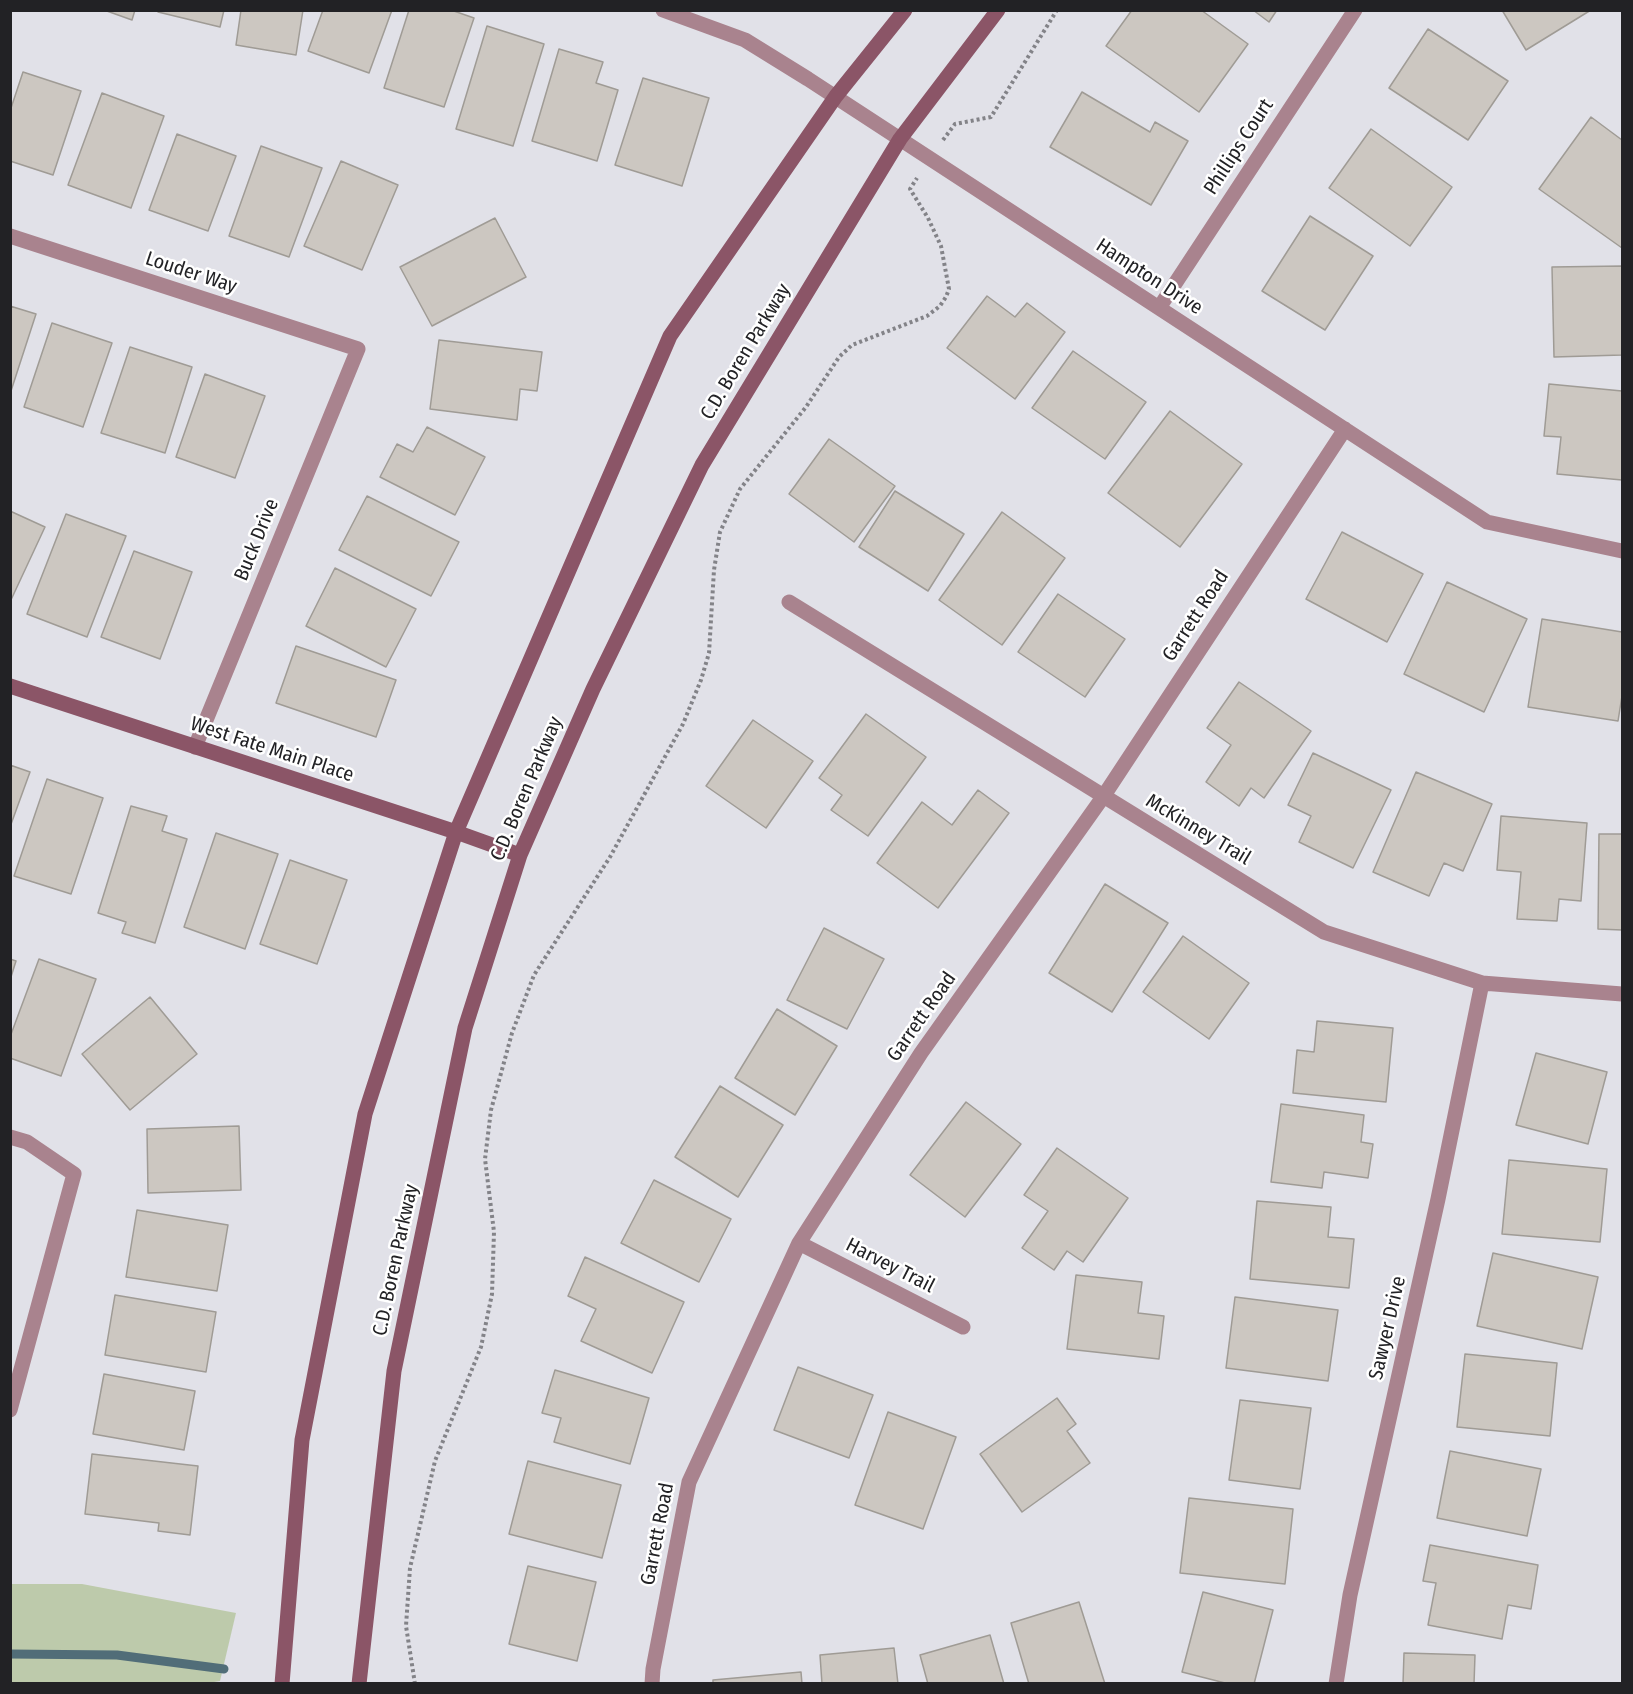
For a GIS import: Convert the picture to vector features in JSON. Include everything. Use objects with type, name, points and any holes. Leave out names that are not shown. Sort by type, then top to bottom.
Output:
[{"type":"street","name":"Hampton Drive","points":[[663,10],[745,40],[836,96],[1487,522],[1623,551]]},
{"type":"street","points":[[282,1683],[302,1440],[364,1114],[456,831],[670,336],[836,96],[905,10]]},
{"type":"street","name":"C.D. Boren Parkway","points":[[359,1683],[394,1371],[465,1028],[520,855],[593,689],[702,465],[900,139],[998,10]]},
{"type":"street","name":"Phillips Court","points":[[1159,308],[1355,10]]},
{"type":"street","name":"Louder Way","points":[[10,236],[358,349]]},
{"type":"street","name":"Buck Drive","points":[[195,747],[358,349]]},
{"type":"street","name":"Garrett Road","points":[[652,1683],[689,1482],[799,1243],[921,1053],[1103,797],[1344,429]]},
{"type":"street","name":"McKinney Trail","points":[[789,603],[1324,932],[1482,982],[1623,994]]},
{"type":"street","name":"West Fate Main Place","points":[[10,686],[456,831],[520,855]]},
{"type":"street","name":"Sawyer Drive","points":[[1335,1683],[1350,1595],[1438,1199],[1482,982]]},
{"type":"street","points":[[10,1137],[27,1142],[74,1174],[10,1410]]},
{"type":"street","name":"Harvey Trail","points":[[799,1243],[963,1327]]},
{"type":"path","points":[[415,1683],[406,1626],[410,1568],[435,1461],[481,1347],[492,1294],[494,1232],[485,1159],[491,1110],[512,1033],[534,975],[610,857],[683,724],[702,680],[709,653],[714,570],[720,532],[740,489],[806,407],[839,357],[852,345],[927,316],[940,306],[946,297],[949,289],[941,246],[928,218],[910,189],[955,124],[991,117],[1057,10]]},
{"type":"green space","points":[[11,1584],[82,1584],[236,1613],[220,1681],[202,1684],[11,1683]]},
{"type":"building","points":[[104,10],[135,10],[132,20]]},
{"type":"building","points":[[158,10],[224,10],[220,27],[158,12]]},
{"type":"building","points":[[241,10],[303,10],[296,55],[236,45]]},
{"type":"building","points":[[323,10],[392,10],[369,73],[308,51]]},
{"type":"building","points":[[409,10],[451,10],[474,18],[444,107],[384,88]]},
{"type":"building","points":[[1132,10],[1201,10],[1248,44],[1199,112],[1106,46]]},
{"type":"building","points":[[1253,10],[1277,10],[1269,22]]},
{"type":"building","points":[[1502,10],[1591,10],[1526,50]]},
{"type":"building","points":[[487,26],[544,44],[513,146],[456,129]]},
{"type":"building","points":[[1428,29],[1508,81],[1468,140],[1389,88]]},
{"type":"building","points":[[559,49],[603,62],[596,83],[618,90],[597,161],[532,141]]},
{"type":"building","points":[[23,72],[81,91],[53,175],[10,161],[10,111]]},
{"type":"building","points":[[643,78],[709,98],[682,186],[615,165]]},
{"type":"building","points":[[1082,92],[1150,132],[1155,122],[1188,141],[1151,205],[1050,147]]},
{"type":"building","points":[[102,93],[164,116],[131,208],[68,185]]},
{"type":"building","points":[[1591,117],[1622,140],[1622,248],[1539,189]]},
{"type":"building","points":[[1371,129],[1452,187],[1410,246],[1329,188]]},
{"type":"building","points":[[177,134],[236,156],[208,231],[149,210]]},
{"type":"building","points":[[261,146],[322,168],[289,257],[229,236]]},
{"type":"building","points":[[341,161],[398,185],[362,270],[304,246]]},
{"type":"building","points":[[1310,216],[1373,256],[1325,330],[1262,291]]},
{"type":"building","points":[[495,218],[526,277],[432,326],[400,267]]},
{"type":"building","points":[[1622,266],[1622,355],[1554,357],[1552,267]]},
{"type":"building","points":[[987,296],[1015,317],[1027,303],[1065,332],[1015,399],[947,348]]},
{"type":"building","points":[[10,306],[36,314],[10,394]]},
{"type":"building","points":[[52,323],[112,343],[83,427],[24,407]]},
{"type":"building","points":[[439,340],[542,352],[537,391],[520,389],[517,420],[430,409]]},
{"type":"building","points":[[130,347],[192,367],[165,453],[101,433]]},
{"type":"building","points":[[1073,351],[1146,402],[1105,459],[1032,408]]},
{"type":"building","points":[[205,374],[265,396],[235,478],[176,457]]},
{"type":"building","points":[[1549,384],[1622,391],[1622,480],[1557,474],[1561,437],[1544,436]]},
{"type":"building","points":[[1170,411],[1242,464],[1180,547],[1108,493]]},
{"type":"building","points":[[427,427],[485,457],[455,515],[380,477],[397,444],[413,452]]},
{"type":"building","points":[[829,439],[895,486],[854,542],[789,494]]},
{"type":"building","points":[[895,491],[964,534],[928,591],[859,547]]},
{"type":"building","points":[[367,496],[459,542],[431,596],[339,550]]},
{"type":"building","points":[[10,511],[45,527],[10,602]]},
{"type":"building","points":[[1002,512],[1065,558],[1002,645],[939,600]]},
{"type":"building","points":[[66,514],[126,536],[87,637],[27,614]]},
{"type":"building","points":[[1342,532],[1423,574],[1387,642],[1306,599]]},
{"type":"building","points":[[134,551],[192,572],[160,659],[101,637]]},
{"type":"building","points":[[335,568],[416,609],[386,667],[306,626]]},
{"type":"building","points":[[1447,582],[1527,619],[1484,712],[1404,674]]},
{"type":"building","points":[[1058,594],[1125,639],[1085,697],[1018,652]]},
{"type":"building","points":[[1542,619],[1622,632],[1622,696],[1618,721],[1528,707]]},
{"type":"building","points":[[296,646],[396,680],[376,737],[276,703]]},
{"type":"building","points":[[1239,682],[1311,731],[1264,798],[1251,788],[1239,806],[1206,782],[1231,745],[1207,728]]},
{"type":"building","points":[[866,714],[926,757],[868,836],[831,810],[842,795],[819,778]]},
{"type":"building","points":[[753,720],[813,761],[766,828],[706,786]]},
{"type":"building","points":[[1313,753],[1391,790],[1353,868],[1299,842],[1311,816],[1288,805]]},
{"type":"building","points":[[10,765],[30,772],[10,827]]},
{"type":"building","points":[[1416,772],[1492,804],[1463,871],[1444,863],[1429,896],[1373,872]]},
{"type":"building","points":[[47,779],[103,798],[71,894],[14,876]]},
{"type":"building","points":[[978,790],[1009,813],[938,908],[877,863],[922,802],[952,825]]},
{"type":"building","points":[[131,806],[167,816],[162,831],[187,839],[155,943],[122,933],[126,922],[98,913]]},
{"type":"building","points":[[1501,816],[1587,823],[1581,901],[1559,899],[1557,921],[1517,919],[1521,872],[1497,870]]},
{"type":"building","points":[[216,833],[278,854],[245,949],[184,927]]},
{"type":"building","points":[[1599,834],[1622,834],[1622,930],[1598,929]]},
{"type":"building","points":[[290,860],[347,880],[317,964],[260,944]]},
{"type":"building","points":[[1105,884],[1168,923],[1112,1012],[1049,973]]},
{"type":"building","points":[[824,928],[884,959],[847,1029],[787,1000]]},
{"type":"building","points":[[1183,936],[1249,983],[1209,1039],[1143,992]]},
{"type":"building","points":[[10,959],[16,961],[10,980]]},
{"type":"building","points":[[39,959],[96,979],[61,1076],[10,1058],[10,1037]]},
{"type":"building","points":[[150,997],[197,1054],[130,1110],[82,1054]]},
{"type":"building","points":[[777,1009],[837,1046],[795,1115],[735,1078]]},
{"type":"building","points":[[1317,1021],[1393,1028],[1386,1102],[1293,1093],[1297,1050],[1314,1052]]},
{"type":"building","points":[[1536,1053],[1607,1072],[1588,1144],[1516,1125]]},
{"type":"building","points":[[720,1086],[783,1125],[738,1197],[675,1157]]},
{"type":"building","points":[[966,1102],[1021,1144],[965,1217],[910,1175]]},
{"type":"building","points":[[1281,1104],[1364,1115],[1361,1142],[1373,1144],[1368,1178],[1324,1172],[1322,1188],[1271,1182]]},
{"type":"building","points":[[239,1126],[241,1190],[148,1193],[147,1129]]},
{"type":"building","points":[[1057,1148],[1128,1198],[1083,1262],[1067,1251],[1054,1270],[1022,1248],[1048,1211],[1024,1195]]},
{"type":"building","points":[[1509,1160],[1607,1169],[1600,1242],[1502,1234]]},
{"type":"building","points":[[654,1180],[731,1219],[699,1282],[621,1243]]},
{"type":"building","points":[[1257,1201],[1331,1207],[1328,1237],[1354,1239],[1349,1288],[1250,1279]]},
{"type":"building","points":[[137,1210],[228,1225],[217,1291],[126,1277]]},
{"type":"building","points":[[1493,1253],[1598,1277],[1582,1349],[1477,1326]]},
{"type":"building","points":[[585,1257],[684,1302],[652,1373],[581,1341],[596,1309],[568,1296]]},
{"type":"building","points":[[1076,1275],[1142,1282],[1138,1313],[1164,1316],[1159,1359],[1067,1349]]},
{"type":"building","points":[[115,1295],[216,1312],[206,1372],[105,1355]]},
{"type":"building","points":[[1235,1297],[1338,1310],[1328,1381],[1226,1368]]},
{"type":"building","points":[[1465,1354],[1557,1363],[1550,1436],[1457,1427]]},
{"type":"building","points":[[798,1367],[873,1395],[849,1458],[774,1430]]},
{"type":"building","points":[[555,1370],[649,1398],[630,1464],[554,1442],[561,1418],[542,1413]]},
{"type":"building","points":[[104,1374],[195,1391],[184,1450],[93,1434]]},
{"type":"building","points":[[1057,1398],[1076,1424],[1067,1431],[1090,1463],[1022,1512],[980,1454]]},
{"type":"building","points":[[1240,1400],[1311,1408],[1300,1489],[1229,1480]]},
{"type":"building","points":[[888,1412],[956,1437],[923,1529],[855,1505]]},
{"type":"building","points":[[1450,1451],[1541,1469],[1527,1536],[1437,1518]]},
{"type":"building","points":[[92,1454],[198,1466],[190,1535],[158,1531],[159,1523],[85,1514]]},
{"type":"building","points":[[528,1461],[621,1485],[602,1558],[509,1534]]},
{"type":"building","points":[[1189,1498],[1293,1509],[1285,1584],[1180,1573]]},
{"type":"building","points":[[1430,1545],[1538,1565],[1531,1609],[1508,1605],[1502,1639],[1428,1625],[1436,1583],[1423,1581]]},
{"type":"building","points":[[528,1566],[596,1582],[577,1661],[509,1644]]},
{"type":"building","points":[[1203,1592],[1273,1610],[1254,1684],[1229,1684],[1182,1672]]},
{"type":"building","points":[[1079,1602],[1105,1684],[1029,1684],[1011,1623]]},
{"type":"building","points":[[990,1635],[1004,1684],[928,1684],[920,1655]]},
{"type":"building","points":[[894,1648],[898,1684],[822,1684],[820,1655]]},
{"type":"building","points":[[1404,1653],[1475,1655],[1474,1684],[1403,1684]]},
{"type":"building","points":[[801,1672],[802,1684],[713,1684],[713,1680]]},
{"type":"waterway","points":[[10,1654],[117,1655],[224,1669]]}]
